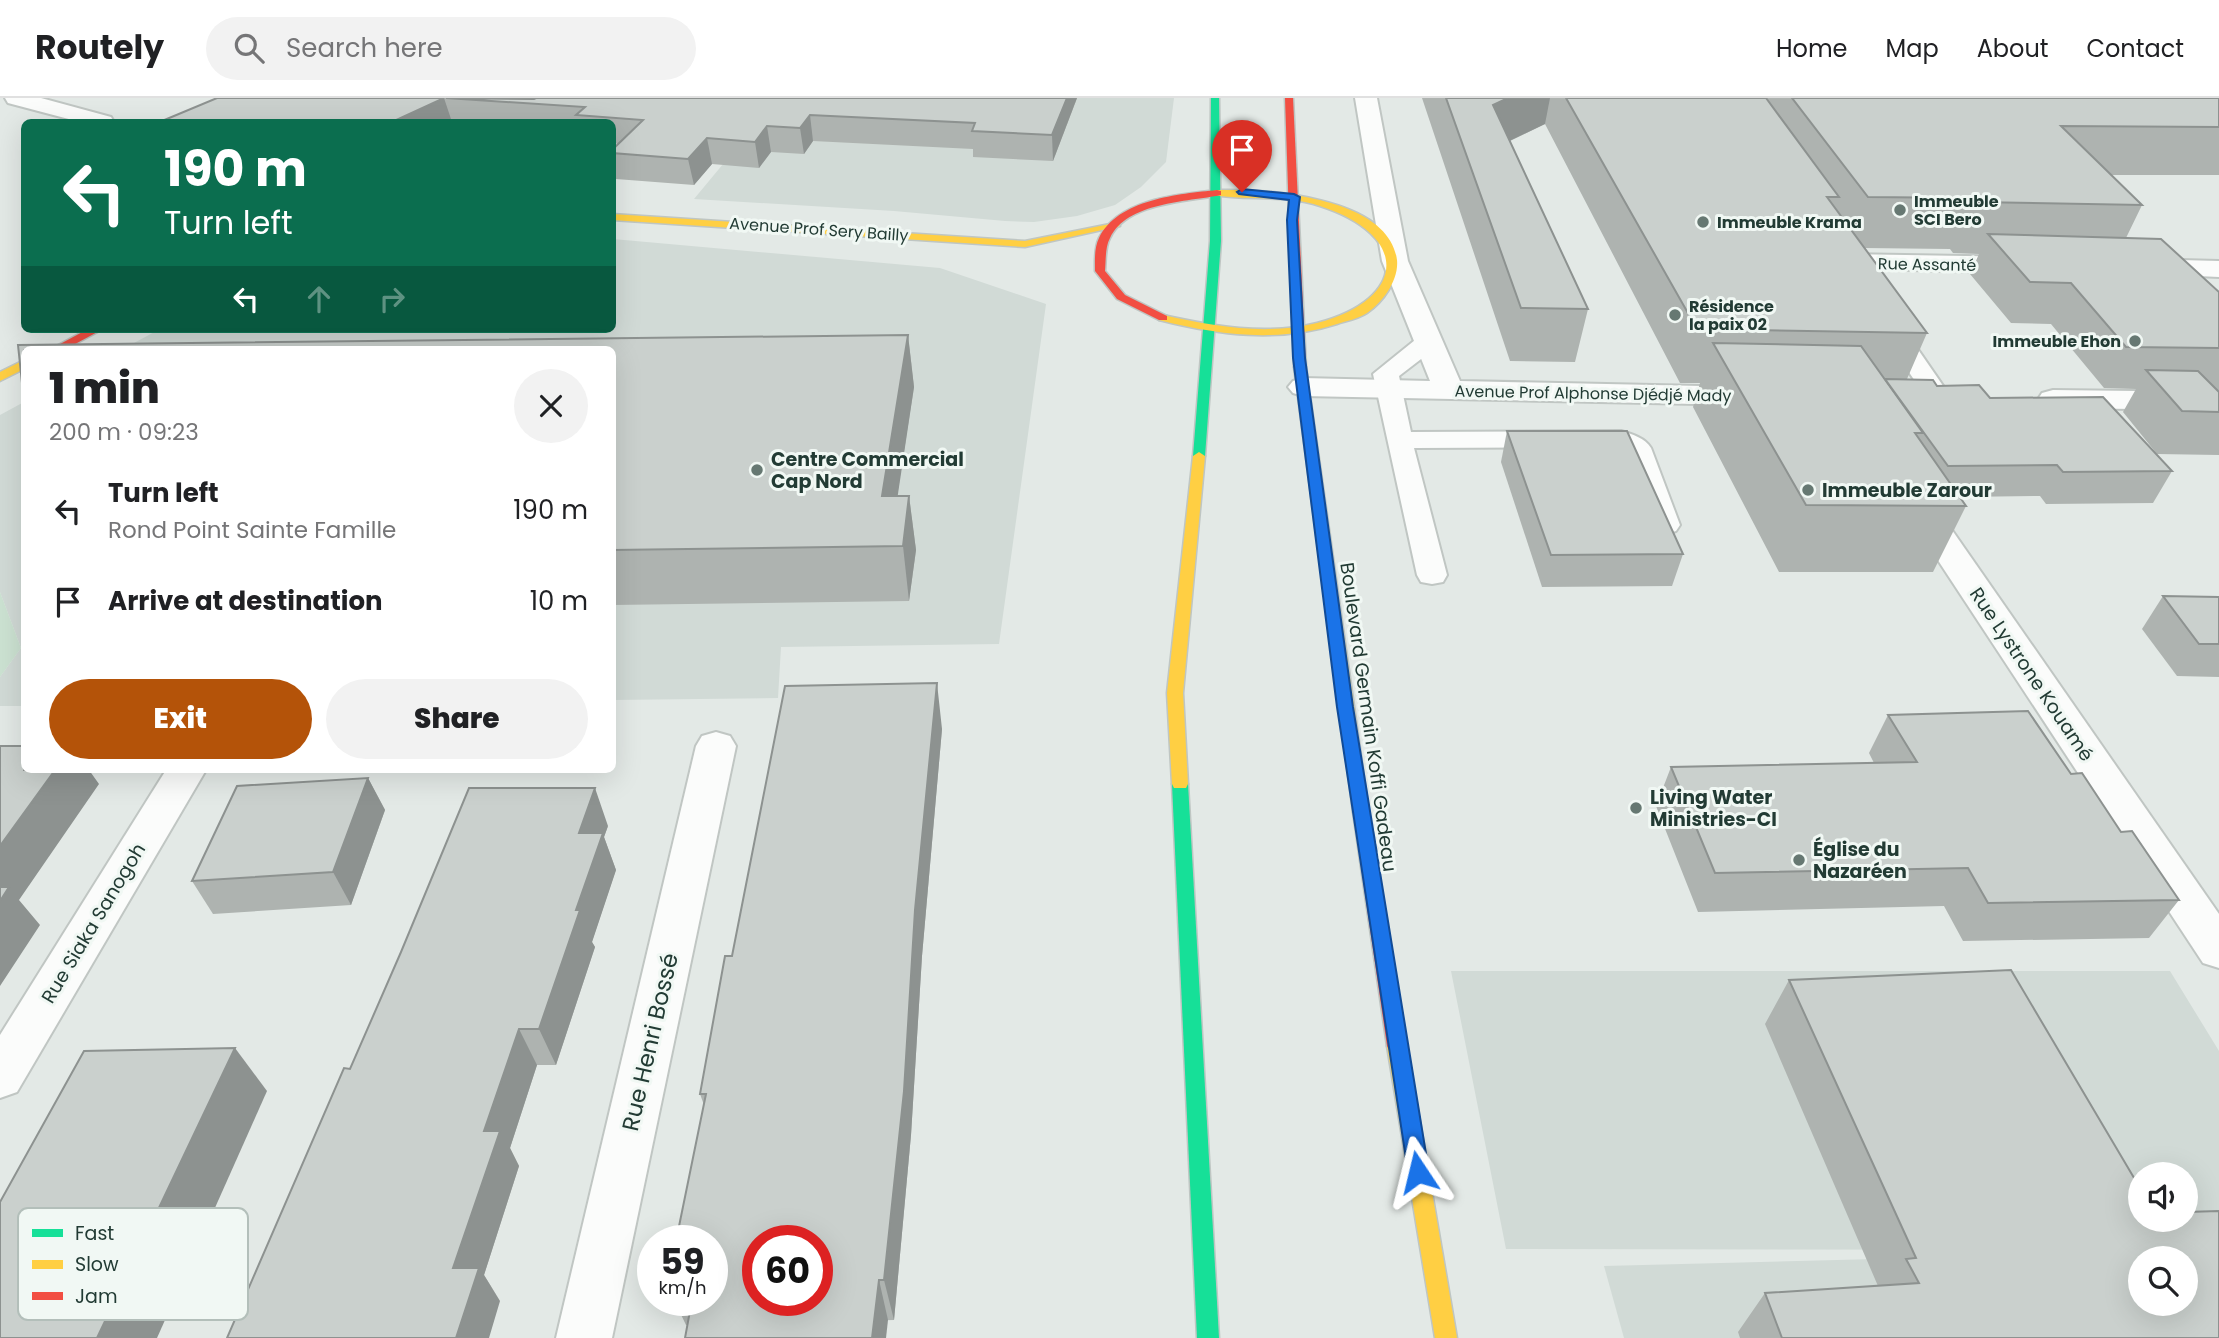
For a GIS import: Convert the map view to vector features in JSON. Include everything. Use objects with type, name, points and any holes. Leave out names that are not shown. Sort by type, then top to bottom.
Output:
[{"type":"main road","points":[[1208,1338],[1175,693],[1212,330],[1217,192],[1214,166],[1215,98]]},
{"type":"main road","name":"Boulevard Germain Koffi Gadeau","points":[[1289,98],[1294,197],[1292,220],[1303,387],[1345,707],[1395,1037],[1448,1337]]},
{"type":"main road","points":[[1217,192],[1269,193],[1294,197],[1332,208],[1363,223],[1378,234],[1395,261],[1394,274],[1387,289],[1374,302],[1331,325],[1258,335],[1212,330],[1153,315],[1130,303],[1096,274],[1098,249],[1104,236],[1129,215],[1157,203],[1217,192]]},
{"type":"main road","name":"Avenue Prof Sery Bailly","points":[[616,217],[1025,244],[1115,226]]},
{"type":"main road","name":"Avenue Prof Sery Bailly","points":[[1025,244],[1051,255]]},
{"type":"main road","points":[[62,346],[89,333]]},
{"type":"main road","points":[[0,377],[21,366]]},
{"type":"street","points":[[16,98],[92,119]]},
{"type":"street","points":[[1366,98],[1395,261],[1449,390]]},
{"type":"street","name":"Rue Assanté","points":[[1845,262],[2053,266]]},
{"type":"street","points":[[2122,267],[2219,269]]},
{"type":"street","name":"Avenue Prof Alphonse Djédjé Mady","points":[[1303,387],[1777,396]]},
{"type":"street","points":[[1899,398],[1952,399]]},
{"type":"street","points":[[2020,399],[2183,400],[2214,415]]},
{"type":"street","name":"Rue Lystrone Kouamé","points":[[1900,478],[2219,950]]},
{"type":"street","name":"Rue Henri Bossé","points":[[584,1338],[716,746]]},
{"type":"street","name":"Rue Siaka Sanogoh","points":[[0,1077],[184,773]]},
{"type":"lane","points":[[1830,240],[1861,285]]},
{"type":"lane","points":[[1877,308],[1952,399]]},
{"type":"lane","points":[[1429,341],[1386,374],[1432,576]]},
{"type":"lane","points":[[1399,440],[1621,439],[1629,442],[1638,448],[1676,552]]},
{"type":"shaded area","points":[[778,98],[1174,98],[1166,162],[1141,187],[1115,205],[1077,216],[1034,222],[1005,221],[894,211],[694,199]]},
{"type":"shaded area","name":"Centre Commercial Cap Nord","points":[[616,239],[940,268],[1046,304],[999,644],[781,647],[778,698],[616,700],[616,346],[128,346],[153,333],[616,333]]},
{"type":"shaded area","points":[[21,404],[21,648],[0,592],[0,415]]},
{"type":"shaded area","points":[[21,648],[21,706],[0,706],[0,677]]},
{"type":"shaded area","points":[[1451,971],[2170,971],[2219,1051],[2219,1250],[2198,1250],[2198,1246],[2128,1246],[2128,1250],[1506,1249]]},
{"type":"shaded area","points":[[2077,1254],[2119,1338],[1624,1338],[1604,1266]]},
{"type":"green space","points":[[0,592],[21,648],[0,677]]},
{"type":"building","points":[[217,98],[444,98],[398,119],[167,119]]},
{"type":"building","points":[[446,98],[1067,98],[1052,135],[972,131],[975,123],[810,115],[800,128],[767,126],[755,142],[707,138],[688,159],[616,153],[616,146],[643,120],[576,115],[585,107]]},
{"type":"building","points":[[1446,98],[1508,98],[1493,105],[1588,309],[1521,308]]},
{"type":"building","points":[[1566,98],[1766,98],[1839,197],[1827,197],[1927,333],[1697,329]]},
{"type":"building","points":[[1792,98],[2219,98],[2219,127],[2061,126],[2142,205],[1868,197]]},
{"type":"building","points":[[1988,234],[2161,239],[2219,292],[2219,348],[2126,347],[2071,283],[2030,282]]},
{"type":"building","name":"Centre Commercial Cap Nord","points":[[908,335],[882,496],[909,496],[903,546],[616,550],[616,346],[21,346],[21,374],[18,345]]},
{"type":"building","points":[[1713,343],[1861,346],[1923,433],[1915,433],[1966,506],[1806,505]]},
{"type":"building","points":[[2146,370],[2198,371],[2219,392],[2219,412],[2182,411]]},
{"type":"building","points":[[1885,379],[1933,380],[1937,386],[1979,385],[1990,398],[2103,397],[2172,471],[2063,472],[2057,465],[1948,466]]},
{"type":"building","points":[[1507,431],[1627,431],[1683,554],[1551,555]]},
{"type":"building","points":[[2163,596],[2219,597],[2219,644],[2199,644]]},
{"type":"building","points":[[937,683],[915,910],[904,1091],[884,1280],[879,1280],[872,1338],[685,1338],[689,1316],[728,1316],[728,1225],[679,1225],[706,1094],[700,1094],[725,956],[732,956],[785,686]]},
{"type":"building","points":[[2028,711],[2071,774],[2082,773],[2121,832],[2132,831],[2179,900],[1988,903],[1968,868],[1715,873],[1671,767],[1917,762],[1888,715]]},
{"type":"building","points":[[0,746],[21,746],[21,773],[53,773],[0,846]]},
{"type":"building","points":[[368,778],[333,872],[192,881],[237,786]]},
{"type":"building","points":[[469,788],[595,788],[579,833],[603,833],[576,910],[580,910],[539,1029],[519,1029],[484,1131],[500,1131],[453,1268],[479,1268],[456,1338],[227,1338],[235,1320],[248,1320],[248,1290],[344,1068],[350,1069]]},
{"type":"building","points":[[0,887],[9,887],[0,901]]},
{"type":"building","points":[[2011,970],[2128,1168],[2128,1232],[2198,1232],[2198,1212],[2219,1211],[2219,1338],[1782,1338],[1765,1293],[1919,1283],[1906,1259],[1916,1258],[1789,980]]},
{"type":"building","points":[[235,1048],[159,1208],[18,1208],[18,1320],[106,1320],[97,1338],[0,1338],[0,1202],[84,1051]]},
{"type":"traffic: fast","points":[[1199,456],[1216,241],[1215,98]]},
{"type":"traffic: fast","points":[[1180,784],[1208,1338]]},
{"type":"traffic: slow","points":[[1163,318],[1230,331],[1297,331],[1360,312],[1385,288],[1393,269],[1391,252],[1381,236],[1365,223],[1345,212],[1302,198],[1260,193],[1217,193]]},
{"type":"traffic: slow","points":[[616,217],[1025,244],[1115,226]]},
{"type":"traffic: slow","points":[[0,377],[21,366]]},
{"type":"traffic: slow","points":[[1300,367],[1361,812]]},
{"type":"traffic: slow","points":[[1180,784],[1175,693],[1199,456]]},
{"type":"traffic: slow","points":[[1397,1046],[1446,1338]]},
{"type":"traffic: jam","points":[[1289,98],[1300,367]]},
{"type":"traffic: jam","points":[[1163,318],[1121,297],[1100,271],[1104,238],[1112,226],[1138,210],[1171,200],[1217,193]]},
{"type":"traffic: jam","points":[[63,346],[89,333]]},
{"type":"traffic: jam","points":[[1361,812],[1397,1046]]},
{"type":"place","name":"Immeuble SCI Bero","points":[[1900,210]]},
{"type":"place","name":"Immeuble Krama","points":[[1703,222]]},
{"type":"place","name":"Résidence la paix 02","points":[[1675,315]]},
{"type":"place","name":"Immeuble Ehon","points":[[2135,341]]},
{"type":"place","name":"Centre Commercial Cap Nord","points":[[757,470]]},
{"type":"place","name":"Immeuble Zarour","points":[[1808,490]]},
{"type":"place","name":"Living Water Ministries-CI","points":[[1636,808]]},
{"type":"place","name":"Église du Nazaréen","points":[[1799,860]]},
{"type":"route","points":[[1242,192],[1294,197],[1292,220],[1299,358],[1345,707],[1418,1172]]}]
